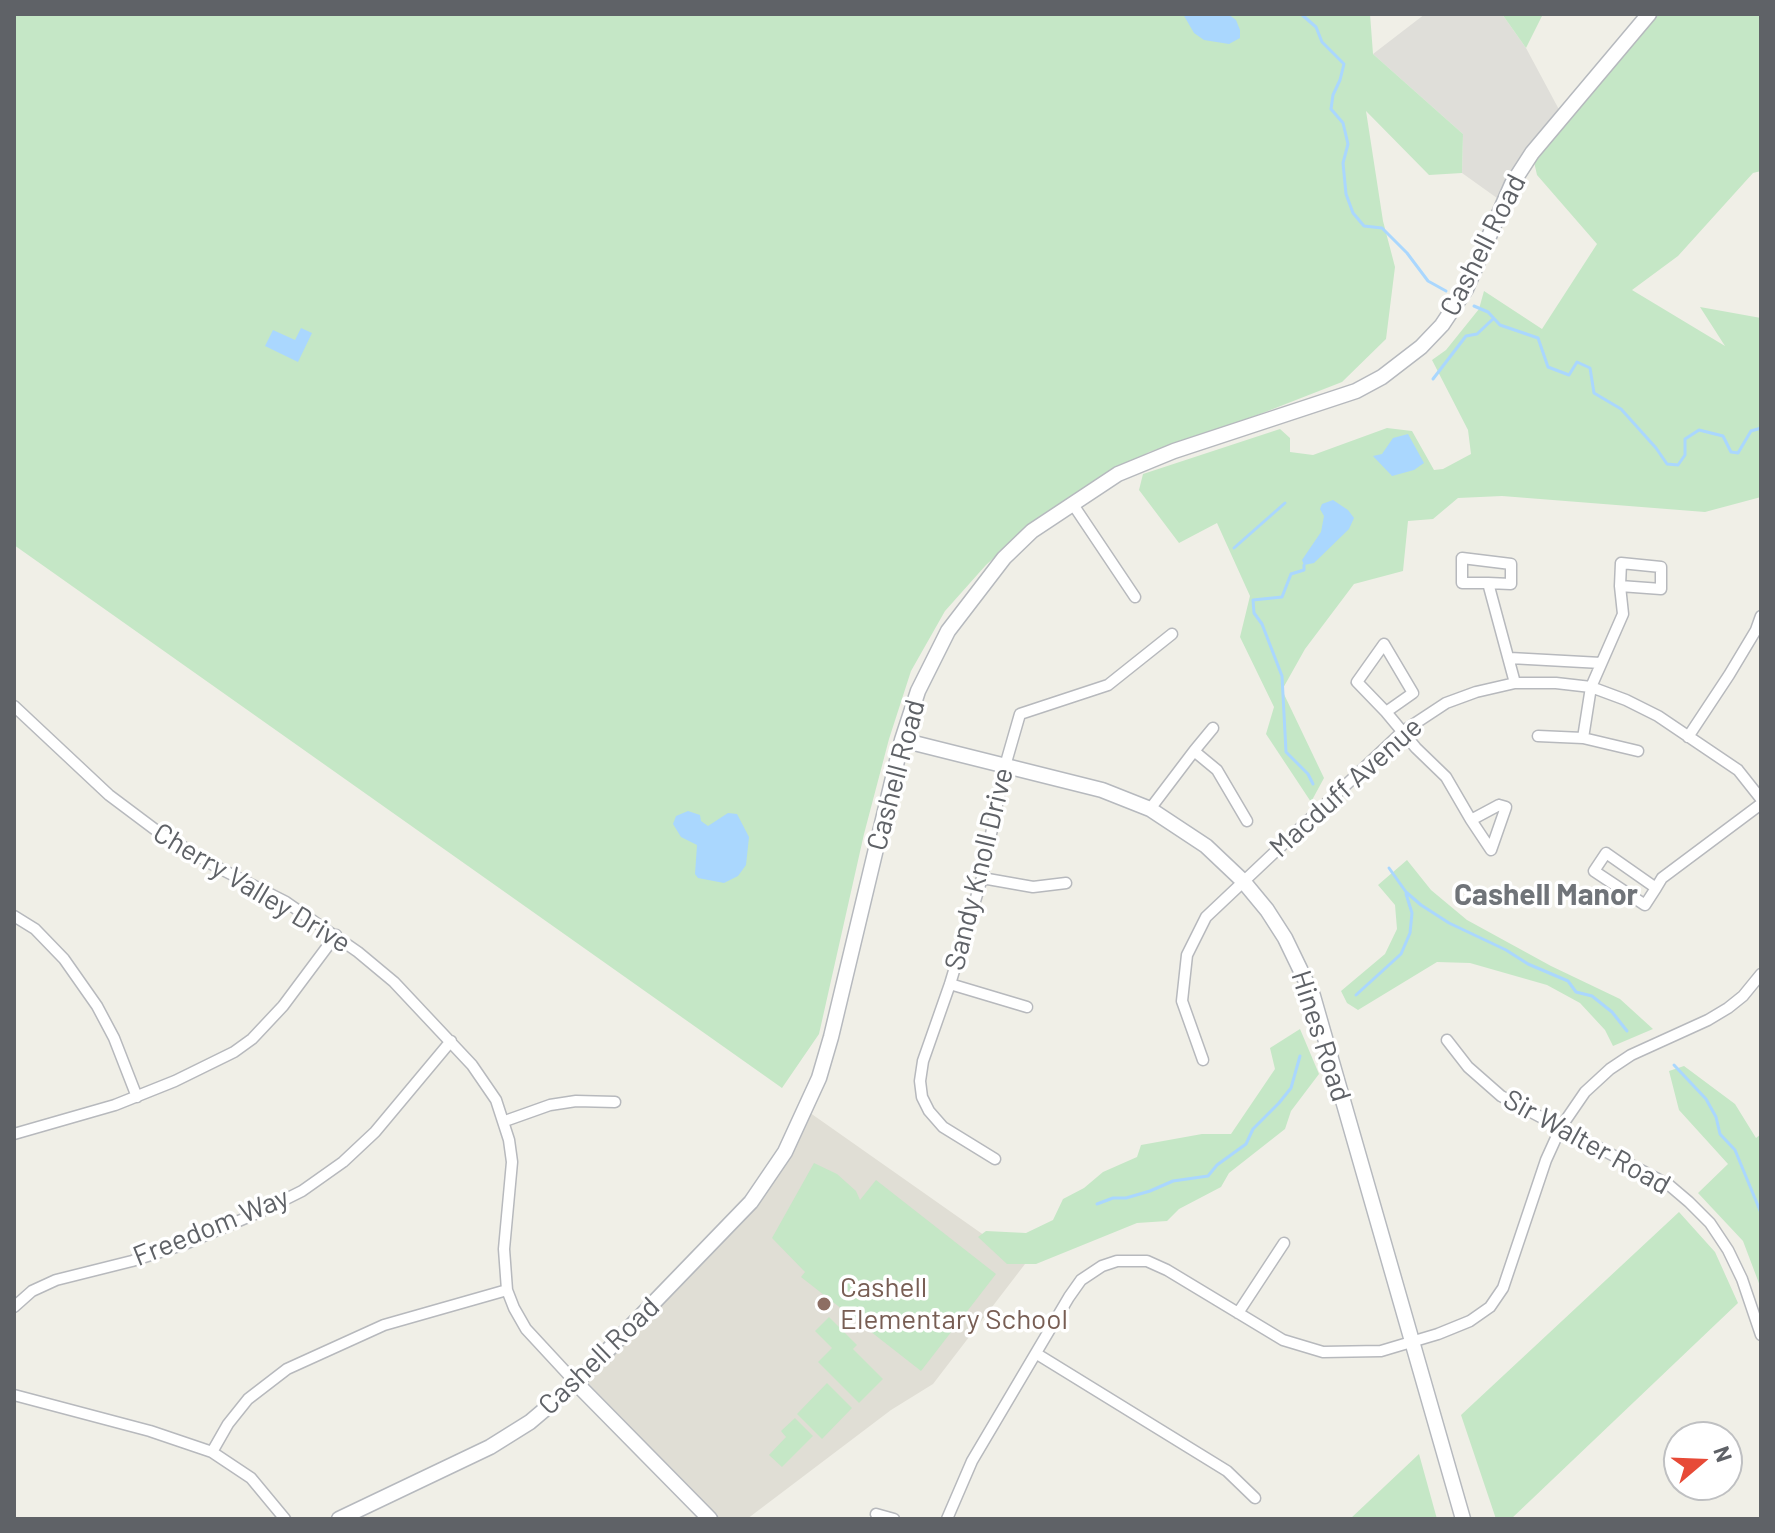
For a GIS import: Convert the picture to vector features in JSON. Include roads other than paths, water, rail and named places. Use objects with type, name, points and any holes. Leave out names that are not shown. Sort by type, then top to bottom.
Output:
[{"type":"street","name":"Cashell Road","points":[[339,1519],[490,1447],[530,1422],[576,1383],[751,1202],[785,1152],[819,1078],[902,740],[918,691],[948,631],[1004,558],[1032,531],[1118,474],[1151,459],[1356,391],[1382,377],[1421,347],[1442,325],[1466,289],[1512,184],[1532,153],[1649,14]]},
{"type":"street","points":[[1072,503],[1135,597]]},
{"type":"street","points":[[1462,558],[1511,564],[1511,584],[1488,583],[1462,583],[1462,558]]},
{"type":"street","points":[[1488,583],[1515,683]]},
{"type":"street","points":[[1583,738],[1591,687],[1623,614],[1620,586]]},
{"type":"street","points":[[1688,737],[1758,630],[1761,616]]},
{"type":"street","name":"Sandy Knoll Drive","points":[[995,1159],[943,1127],[922,1097],[920,1081],[923,1061],[982,878],[1005,766],[1020,714],[1108,685],[1172,634]]},
{"type":"street","points":[[1386,712],[1413,693],[1384,644],[1357,682],[1446,777],[1471,820]]},
{"type":"street","points":[[1510,658],[1601,663]]},
{"type":"street","name":"Macduff Avenue","points":[[1203,1060],[1182,1001],[1187,955],[1206,917],[1402,732],[1446,703],[1515,683],[1591,687],[1637,705],[1738,770],[1761,802]]},
{"type":"street","name":"Cherry Valley Drive","points":[[14,706],[109,795],[157,831],[215,866],[286,902],[336,935],[394,982],[451,1041],[486,1083],[505,1121],[512,1162],[504,1249],[507,1290],[514,1308],[526,1329],[576,1383],[710,1519]]},
{"type":"street","points":[[1150,809],[1213,728]]},
{"type":"street","points":[[1538,736],[1583,738],[1638,751]]},
{"type":"street","name":"Hines Road","points":[[902,740],[1102,790],[1150,809],[1206,846],[1243,881],[1285,938],[1313,996],[1463,1519]]},
{"type":"street","points":[[1194,751],[1217,770],[1247,821]]},
{"type":"street","points":[[1656,888],[1606,853],[1594,871],[1645,905],[1656,888],[1662,878],[1761,802]]},
{"type":"street","points":[[982,878],[1033,887],[1066,883]]},
{"type":"street","points":[[14,916],[35,929],[64,959],[97,1006],[114,1038],[137,1097]]},
{"type":"street","points":[[14,1134],[137,1097],[214,1064],[252,1039],[283,1006],[336,935]]},
{"type":"street","points":[[947,1519],[972,1461],[1081,1280],[1102,1266],[1117,1261],[1147,1261],[1283,1340],[1323,1352],[1371,1352],[1470,1321],[1490,1307],[1503,1288],[1546,1160],[1561,1127],[1585,1092],[1631,1055],[1718,1014],[1743,996],[1761,974]]},
{"type":"street","points":[[950,984],[1027,1007]]},
{"type":"street","name":"Sir Walter Road","points":[[1447,1040],[1468,1067],[1501,1096],[1669,1185],[1710,1223],[1742,1279],[1761,1335]]},
{"type":"street","name":"Freedom Way","points":[[14,1307],[32,1291],[56,1280],[185,1244],[302,1191],[343,1162],[375,1132],[451,1041]]},
{"type":"street","points":[[505,1121],[550,1105],[576,1101],[615,1102]]},
{"type":"street","points":[[1238,1313],[1284,1243]]},
{"type":"street","points":[[212,1452],[228,1424],[248,1399],[287,1369],[384,1325],[507,1290]]},
{"type":"street","points":[[1037,1354],[1227,1471],[1255,1498]]},
{"type":"street","points":[[14,1395],[150,1431],[212,1452],[251,1478],[285,1519]]},
{"type":"street","points":[[876,1514],[894,1519]]},
{"type":"water","points":[[1183,14],[1228,14],[1236,20],[1240,38],[1229,44],[1204,40],[1194,33]]},
{"type":"water","points":[[301,328],[312,333],[298,362],[265,346],[273,330],[295,340]]},
{"type":"water","points":[[1408,434],[1424,463],[1414,470],[1392,476],[1373,456],[1382,454],[1393,438]]},
{"type":"water","points":[[1333,500],[1354,518],[1349,529],[1314,563],[1304,565],[1302,560],[1321,532],[1324,516],[1320,509],[1322,504]]},
{"type":"water","points":[[688,811],[700,815],[701,821],[708,826],[728,813],[737,814],[749,837],[746,865],[738,876],[724,883],[698,878],[695,874],[697,845],[681,837],[673,824],[676,816]]},
{"type":"waterway","points":[[1301,14],[1316,27],[1322,42],[1344,64],[1331,109],[1343,123],[1348,144],[1343,163],[1346,194],[1353,213],[1364,226],[1382,228],[1407,253],[1428,281],[1446,291]]},
{"type":"waterway","points":[[1474,306],[1488,312],[1500,325],[1538,338],[1548,367],[1569,375],[1577,362],[1590,368],[1594,393],[1621,409],[1667,464],[1678,465],[1685,455],[1685,439],[1699,430],[1723,436],[1731,452],[1738,453],[1751,431],[1761,428]]},
{"type":"waterway","points":[[1433,379],[1466,336],[1477,334],[1493,319]]},
{"type":"waterway","points":[[1234,548],[1285,503]]},
{"type":"waterway","points":[[1304,565],[1304,570],[1291,574],[1282,597],[1253,600],[1254,613],[1262,624],[1282,676],[1286,752],[1308,774],[1313,784]]},
{"type":"waterway","points":[[1389,868],[1406,892],[1421,905],[1528,964],[1568,981],[1576,992],[1592,996],[1612,1012],[1627,1031]]},
{"type":"waterway","points":[[1356,995],[1401,954],[1410,933],[1412,913],[1406,894]]},
{"type":"waterway","points":[[1097,1204],[1150,1191],[1173,1181],[1208,1176],[1217,1165],[1246,1144],[1253,1129],[1291,1088],[1300,1056]]},
{"type":"waterway","points":[[1674,1065],[1706,1099],[1716,1117],[1720,1134],[1735,1150],[1761,1213]]},
{"type":"place","name":"Cashell Elementary School","points":[[824,1304]]},
{"type":"district","name":"Cashell Manor","points":[[1546,895]]}]
